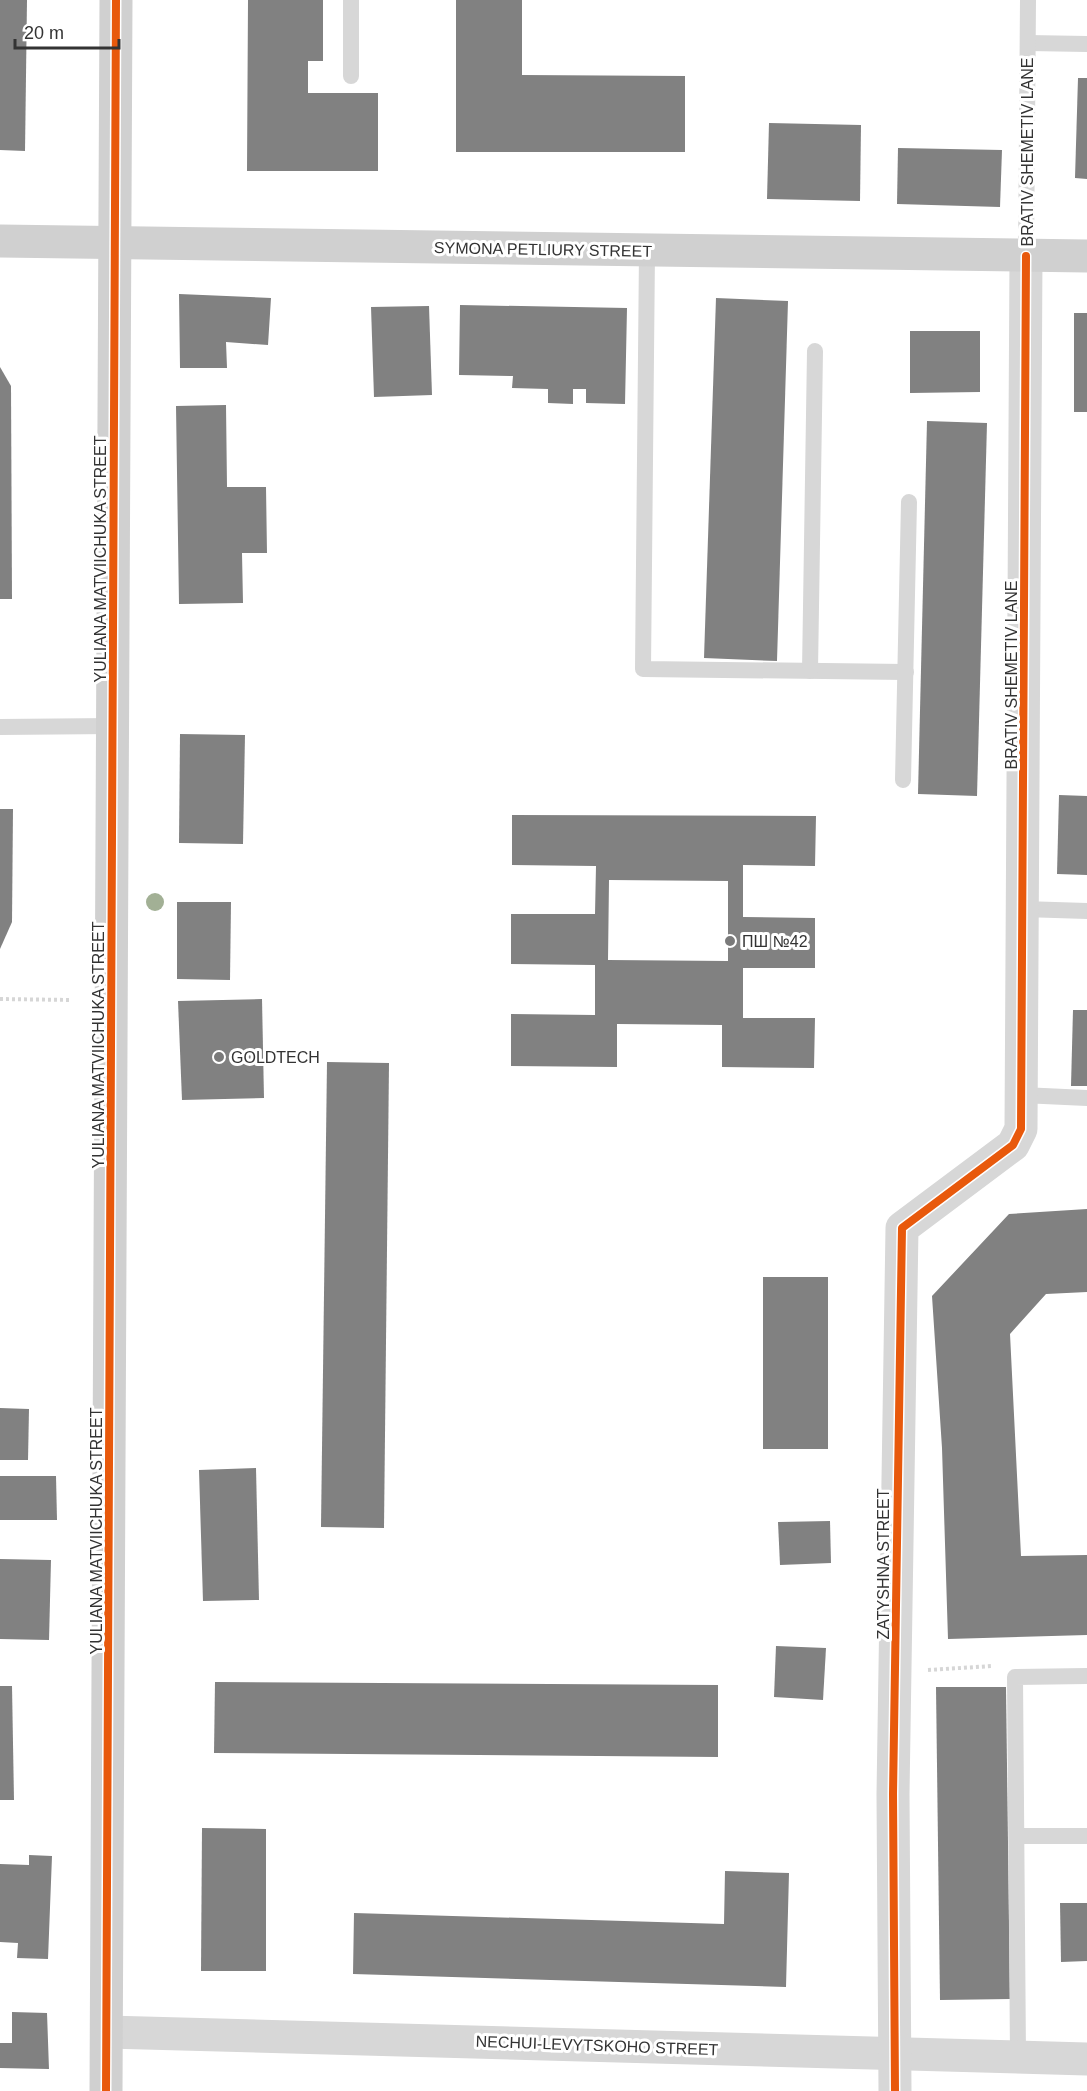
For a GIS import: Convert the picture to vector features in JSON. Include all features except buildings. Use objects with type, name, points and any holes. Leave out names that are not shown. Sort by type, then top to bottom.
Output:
[{"type":"street","name":"YULIANA MATVIICHUKA STREET","points":[[106,2091],[116,0]]},
{"type":"street","name":"SYMONA PETLIURY STREET","points":[[0,241],[1087,256]]},
{"type":"street","name":"BRATIV SHEMETIV LANE","points":[[1022,1095],[1026,256]]},
{"type":"street","name":"ZATYSHNA STREET","points":[[895,2091],[893,1794],[902,1228],[1012,1145],[1021,1129],[1022,1095]]},
{"type":"street","name":"NECHUI-LEVYTSKOHO STREET","points":[[106,2032],[1087,2060]]},
{"type":"lane","points":[[351,0],[351,76]]},
{"type":"lane","name":"BRATIV SHEMETIV LANE","points":[[1026,256],[1028,0]]},
{"type":"lane","points":[[1028,43],[1087,44]]},
{"type":"lane","points":[[647,251],[643,669],[906,672]]},
{"type":"lane","points":[[810,671],[815,351]]},
{"type":"lane","points":[[903,780],[909,502]]},
{"type":"lane","points":[[0,727],[113,726]]},
{"type":"lane","points":[[1023,909],[1087,910]]},
{"type":"lane","points":[[1022,1095],[1087,1098]]},
{"type":"lane","points":[[1018,2057],[1015,1677],[1087,1676]]},
{"type":"lane","points":[[1018,1836],[1087,1836]]},
{"type":"path","points":[[0,999],[72,1000]]},
{"type":"path","points":[[922,1670],[1014,1665],[1015,1677]]},
{"type":"cycle path","points":[[106,2091],[116,0]]},
{"type":"cycle path","points":[[895,2091],[893,1794],[902,1228],[1013,1145],[1021,1129],[1026,256]]},
{"type":"place","name":"ПШ №42","points":[[730,941]]},
{"type":"place","name":"GOLDTECH","points":[[219,1057]]}]
